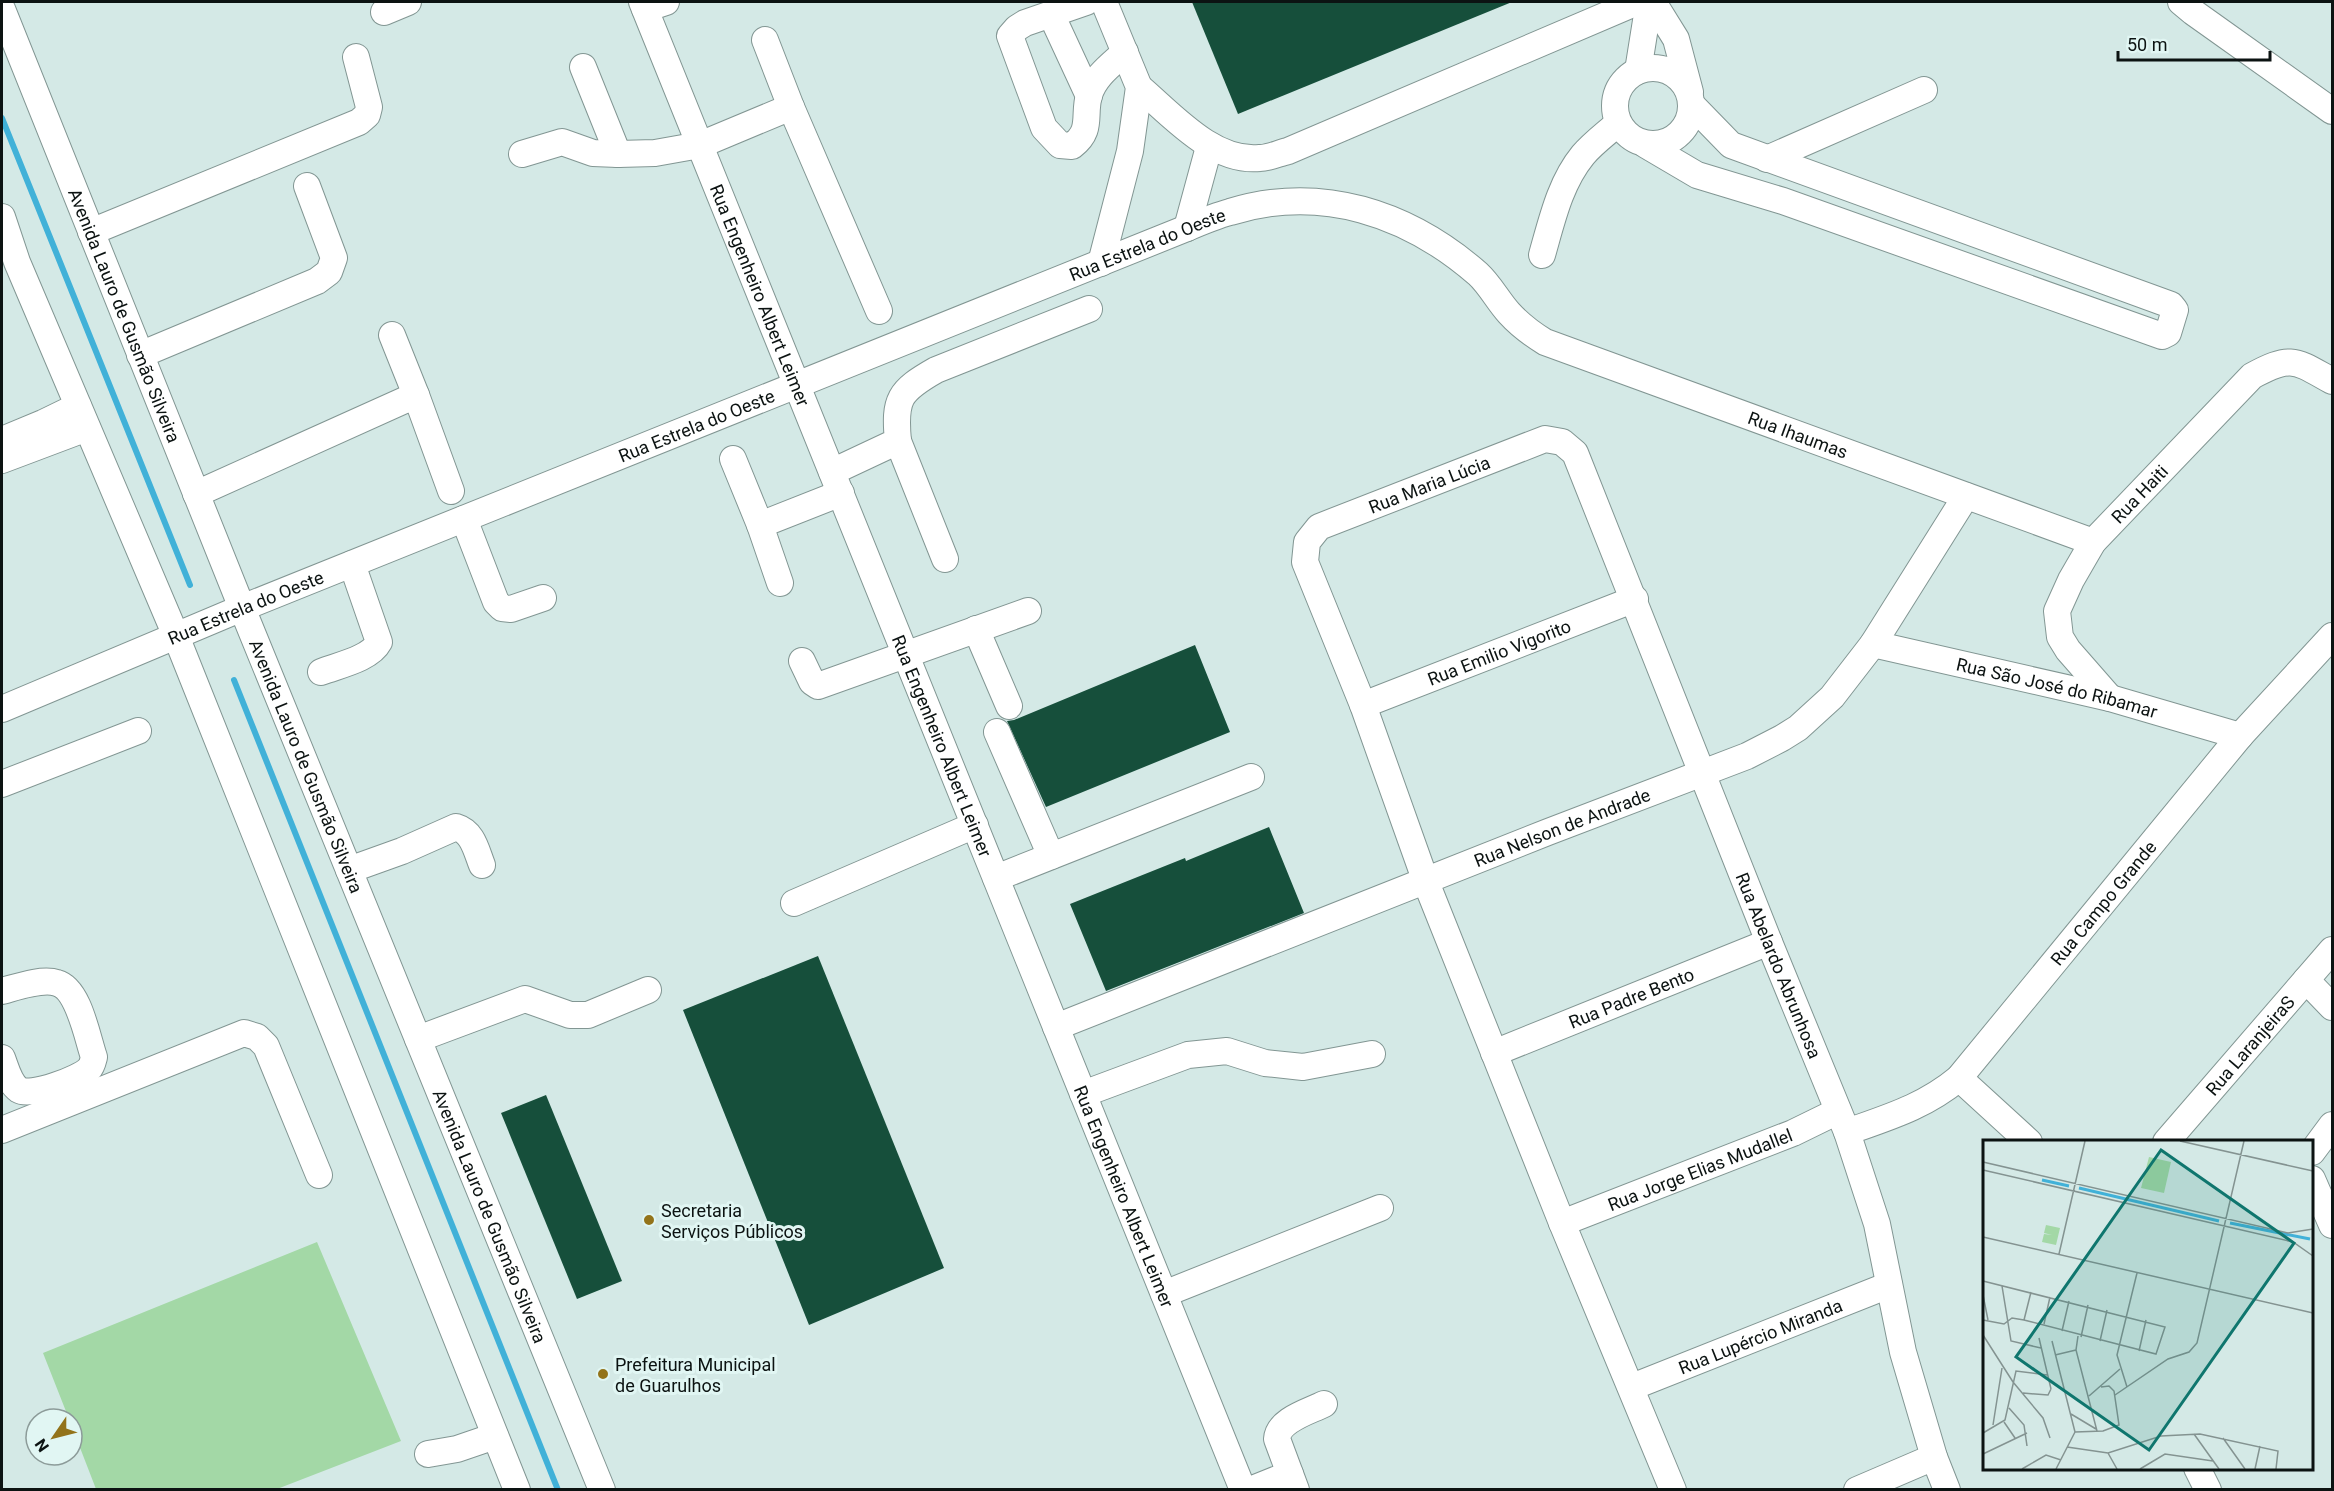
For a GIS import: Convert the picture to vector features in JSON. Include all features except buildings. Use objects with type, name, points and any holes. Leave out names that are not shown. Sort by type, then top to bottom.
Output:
[{"type":"street","points":[[384,12],[408,2]]},
{"type":"street","points":[[1086,2],[1017,28],[1010,36],[1044,128],[1060,145],[1072,146],[1083,136],[1089,96],[1098,79],[1125,52]]},
{"type":"street","points":[[1104,2],[1139,87],[1209,147],[1240,157],[1261,158],[1288,151],[1637,2]]},
{"type":"street","points":[[1638,71],[1651,2]]},
{"type":"street","points":[[1646,145],[1668,142],[1686,128],[1692,101],[1676,39],[1651,2]]},
{"type":"street","points":[[2181,2],[2332,111]]},
{"type":"street","name":"Rua Engenheiro Albert Leimer","points":[[651,4],[700,145],[1243,1490]]},
{"type":"street","name":"Avenida Lauro de Gusmão Silveira","points":[[2,9],[242,608],[602,1490]]},
{"type":"street","points":[[1052,14],[1089,96]]},
{"type":"street","points":[[765,40],[791,107],[879,311]]},
{"type":"street","points":[[91,232],[359,122],[367,114],[369,107],[356,57]]},
{"type":"street","points":[[583,67],[618,154]]},
{"type":"street","points":[[1659,68],[1679,77],[1692,101],[1731,145],[2171,305],[2175,310],[2168,333],[2162,336],[1783,201],[1697,175],[1630,137],[1618,123],[1615,108],[1617,93],[1625,80],[1638,71],[1659,68]]},
{"type":"street","points":[[1101,263],[1130,151],[1139,87]]},
{"type":"street","points":[[1767,159],[1924,90]]},
{"type":"street","points":[[522,154],[562,142],[593,153],[655,153],[700,145],[791,107]]},
{"type":"street","points":[[1542,255],[1557,200],[1574,167],[1584,154],[1618,123]]},
{"type":"street","points":[[1187,228],[1209,147]]},
{"type":"street","points":[[140,355],[317,280],[329,272],[334,258],[307,186]]},
{"type":"street","name":"Rua Estrela do Oeste","points":[[2,709],[242,608],[1230,212],[1267,204],[1300,201],[1344,205],[1379,213],[1446,247],[1481,276],[1510,313]]},
{"type":"street","points":[[2,217],[9,266],[83,417],[176,636],[517,1490]]},
{"type":"street","points":[[945,559],[898,441],[895,412],[904,393],[917,381],[936,370],[1089,309]]},
{"type":"street","name":"Rua Ihaumas","points":[[1510,313],[1536,336],[1558,347],[2093,542]]},
{"type":"street","points":[[392,335],[450,491]]},
{"type":"street","name":"Rua Haiti","points":[[2110,698],[2067,650],[2058,627],[2057,611],[2071,580],[2093,542],[2252,376],[2274,364],[2298,362],[2332,381]]},
{"type":"street","points":[[196,494],[416,395]]},
{"type":"street","points":[[2,440],[83,417]]},
{"type":"street","points":[[2,460],[83,417]]},
{"type":"street","name":"Rua Maria Lúcia","points":[[1363,705],[1305,562],[1306,542],[1319,527],[1545,439],[1562,442],[1575,453]]},
{"type":"street","points":[[760,525],[836,482],[898,441]]},
{"type":"street","name":"Rua Abelardo Abrunhosa","points":[[1575,453],[1842,1121],[1877,1224],[1903,1352],[1934,1457],[1947,1490]]},
{"type":"street","points":[[733,459],[760,525],[780,583]]},
{"type":"street","name":"Rua Nelson de Andrade","points":[[1056,1028],[1548,832],[1766,748],[1798,728],[1832,697],[1873,644],[1966,496]]},
{"type":"street","points":[[464,519],[496,602],[502,608],[511,609],[543,598]]},
{"type":"street","points":[[321,672],[376,649],[379,642],[352,564]]},
{"type":"street","name":"Rua Emilio Vigorito","points":[[1363,705],[1635,600]]},
{"type":"street","points":[[802,661],[812,682],[818,686],[1028,611]]},
{"type":"street","points":[[976,629],[1009,706]]},
{"type":"street","name":"Rua Campo Grande","points":[[1842,1121],[1911,1109],[1929,1100],[1959,1078],[2240,736],[2332,636]]},
{"type":"street","name":"Rua São José do Ribamar","points":[[1873,644],[2110,698],[2240,736]]},
{"type":"street","points":[[1363,705],[1426,882],[1562,1223],[1673,1490]]},
{"type":"street","points":[[2,784],[138,731]]},
{"type":"street","points":[[997,732],[1051,856]]},
{"type":"street","points":[[996,878],[1251,777]]},
{"type":"street","points":[[794,903],[975,825]]},
{"type":"street","points":[[349,870],[402,851],[456,827],[464,829],[471,837],[482,865]]},
{"type":"street","name":"Rua Padre Bento","points":[[1494,1053],[1769,942]]},
{"type":"street","name":"Rua LaranjeiraS","points":[[2168,1140],[2332,950]]},
{"type":"street","points":[[2307,980],[2332,1006]]},
{"type":"street","points":[[2,991],[45,982],[56,982],[64,986],[76,1001],[94,1057],[93,1063],[86,1072],[73,1079],[28,1093],[19,1090],[13,1083],[2,1058]]},
{"type":"street","points":[[418,1039],[525,999],[570,1015],[588,1016],[648,990]]},
{"type":"street","points":[[2,1130],[244,1033],[256,1037],[267,1046],[319,1175]]},
{"type":"street","points":[[1083,1094],[1188,1055],[1227,1051],[1265,1063],[1303,1067],[1372,1054]]},
{"type":"street","points":[[1959,1078],[2027,1140]]},
{"type":"street","name":"Rua Jorge Elias Mudallel","points":[[1562,1223],[1793,1133],[1842,1121]]},
{"type":"street","points":[[2313,1151],[2332,1125]]},
{"type":"street","points":[[2313,1181],[2332,1226]]},
{"type":"street","points":[[1164,1294],[1380,1208]]},
{"type":"street","name":"Rua Lupércio Miranda","points":[[1632,1387],[1889,1285]]},
{"type":"street","points":[[1250,1490],[1293,1482],[1277,1439],[1278,1431],[1283,1425],[1323,1404]]},
{"type":"street","points":[[428,1454],[457,1449],[495,1436]]},
{"type":"street","points":[[1857,1490],[1934,1457]]},
{"type":"street","points":[[2199,1470],[2208,1490]]},
{"type":"green space","points":[[317,1242],[401,1441],[277,1489],[96,1489],[84,1458],[84,1407],[64,1407],[43,1353]]},
{"type":"waterway","points":[[2,118],[190,585]]},
{"type":"waterway","points":[[234,680],[558,1490]]},
{"type":"place","name":"Secretaria Serviços Públicos","points":[[649,1220]]},
{"type":"place","name":"Prefeitura Municipal de Guarulhos","points":[[603,1374]]}]
